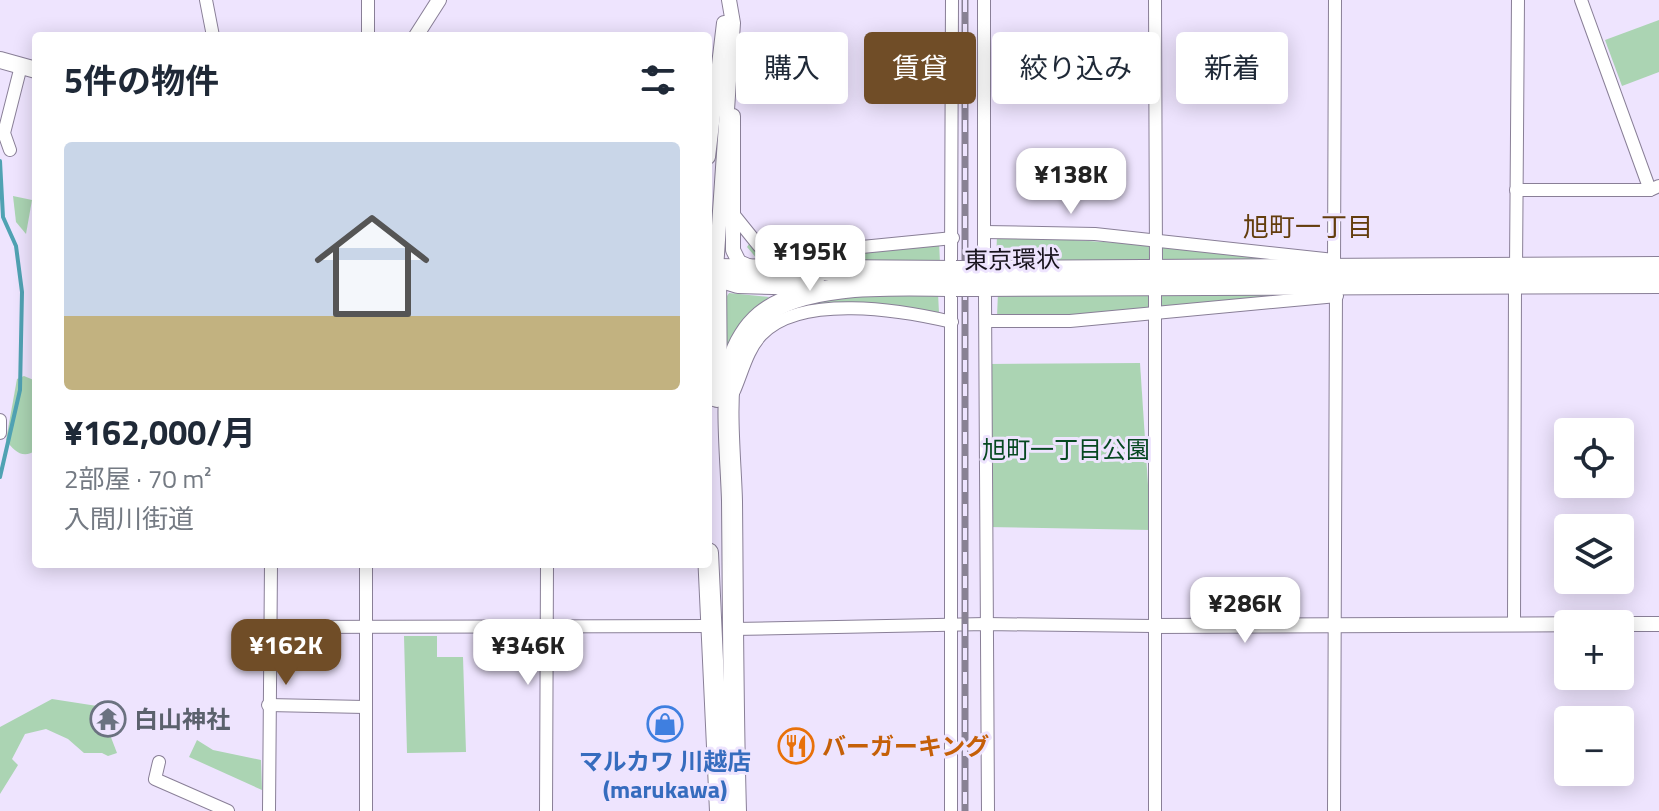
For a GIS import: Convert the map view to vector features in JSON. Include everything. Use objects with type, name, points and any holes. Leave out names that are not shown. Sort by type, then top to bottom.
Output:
[{"type":"highway","name":"東京環状","points":[[736,811],[732,697],[719,543],[712,273],[755,269],[953,278],[1335,278],[1515,276],[1659,267]]},
{"type":"highway","points":[[712,273],[738,283],[895,286]]},
{"type":"highway","name":"東京環状","points":[[1515,276],[1659,283]]},
{"type":"highway","name":"東京環状","points":[[720,811],[731,371],[739,344],[754,322],[776,305],[809,294],[953,278]]},
{"type":"highway","name":"東京環状","points":[[711,568],[732,697]]},
{"type":"main road","points":[[0,60],[29,68]]},
{"type":"street","points":[[206,0],[212,32]]},
{"type":"street","points":[[368,0],[368,32]]},
{"type":"street","points":[[419,32],[439,0]]},
{"type":"street","points":[[729,0],[733,23],[735,256],[755,269]]},
{"type":"street","points":[[712,127],[729,0]]},
{"type":"street","points":[[951,811],[952,0]]},
{"type":"street","points":[[984,0],[984,232],[981,278],[987,321],[988,811]]},
{"type":"street","points":[[1155,0],[1156,261]]},
{"type":"street","points":[[1334,811],[1335,0]]},
{"type":"street","points":[[1514,623],[1518,0]]},
{"type":"street","points":[[1516,190],[1655,188],[1581,0]]},
{"type":"street","points":[[712,273],[733,23]]},
{"type":"street","points":[[10,150],[4,133],[29,68]]},
{"type":"street","points":[[734,215],[759,246],[781,255],[953,238]]},
{"type":"street","points":[[984,232],[1095,234],[1156,241],[1335,278]]},
{"type":"street","points":[[987,321],[1070,321],[1154,315],[1335,278]]},
{"type":"street","points":[[1155,292],[1155,811]]},
{"type":"street","points":[[731,398],[758,338],[781,319],[802,312],[871,310],[952,322]]},
{"type":"street","points":[[0,420],[0,433]]},
{"type":"street","points":[[269,811],[271,568]]},
{"type":"street","points":[[366,568],[366,811]]},
{"type":"street","points":[[546,811],[547,568]]},
{"type":"street","points":[[269,627],[1554,623]]},
{"type":"street","points":[[1634,624],[1659,624]]},
{"type":"street","points":[[268,705],[365,707]]},
{"type":"street","points":[[159,762],[155,779],[228,811]]},
{"type":"green space","points":[[1659,20],[1659,72],[1622,86],[1605,40]]},
{"type":"green space","points":[[13,196],[32,200],[26,234],[16,222]]},
{"type":"green space","points":[[997,235],[1150,245],[1150,262],[996,262]]},
{"type":"green space","points":[[939,241],[940,263],[758,260],[747,247],[749,244],[763,256],[774,258]]},
{"type":"green space","points":[[1161,245],[1307,260],[1162,261]]},
{"type":"green space","points":[[1326,290],[1160,310],[1160,292]]},
{"type":"green space","points":[[998,292],[1151,293],[1151,308],[1083,317],[997,317]]},
{"type":"green space","points":[[729,293],[769,297],[738,327],[726,354],[725,299]]},
{"type":"green space","points":[[938,293],[939,313],[826,304],[771,316],[821,298]]},
{"type":"green space","name":"旭町一丁目公園","points":[[1140,363],[1151,530],[987,527],[987,364]]},
{"type":"green space","points":[[24,376],[32,379],[32,452],[27,454],[16,451],[6,440],[17,379]]},
{"type":"green space","points":[[404,636],[437,636],[437,657],[463,657],[466,752],[407,753]]},
{"type":"green space","points":[[52,699],[110,708],[107,727],[117,753],[108,756],[84,753],[68,739],[46,729],[25,734],[12,759],[18,765],[0,794],[0,727]]},
{"type":"green space","points":[[197,740],[213,750],[261,760],[262,790],[189,757]]},
{"type":"waterway","points":[[0,161],[3,217],[16,246],[22,292],[20,390],[0,477]]},
{"type":"railway","points":[[965,0],[965,811]]},
{"type":"place","name":"白山神社","points":[[108,719]]},
{"type":"place","name":"マルカワ 川越店 (marukawa)","points":[[665,724]]},
{"type":"place","name":"バーガーキング","points":[[796,746]]},
{"type":"district","name":"旭町一丁目","points":[[1308,226]]}]
